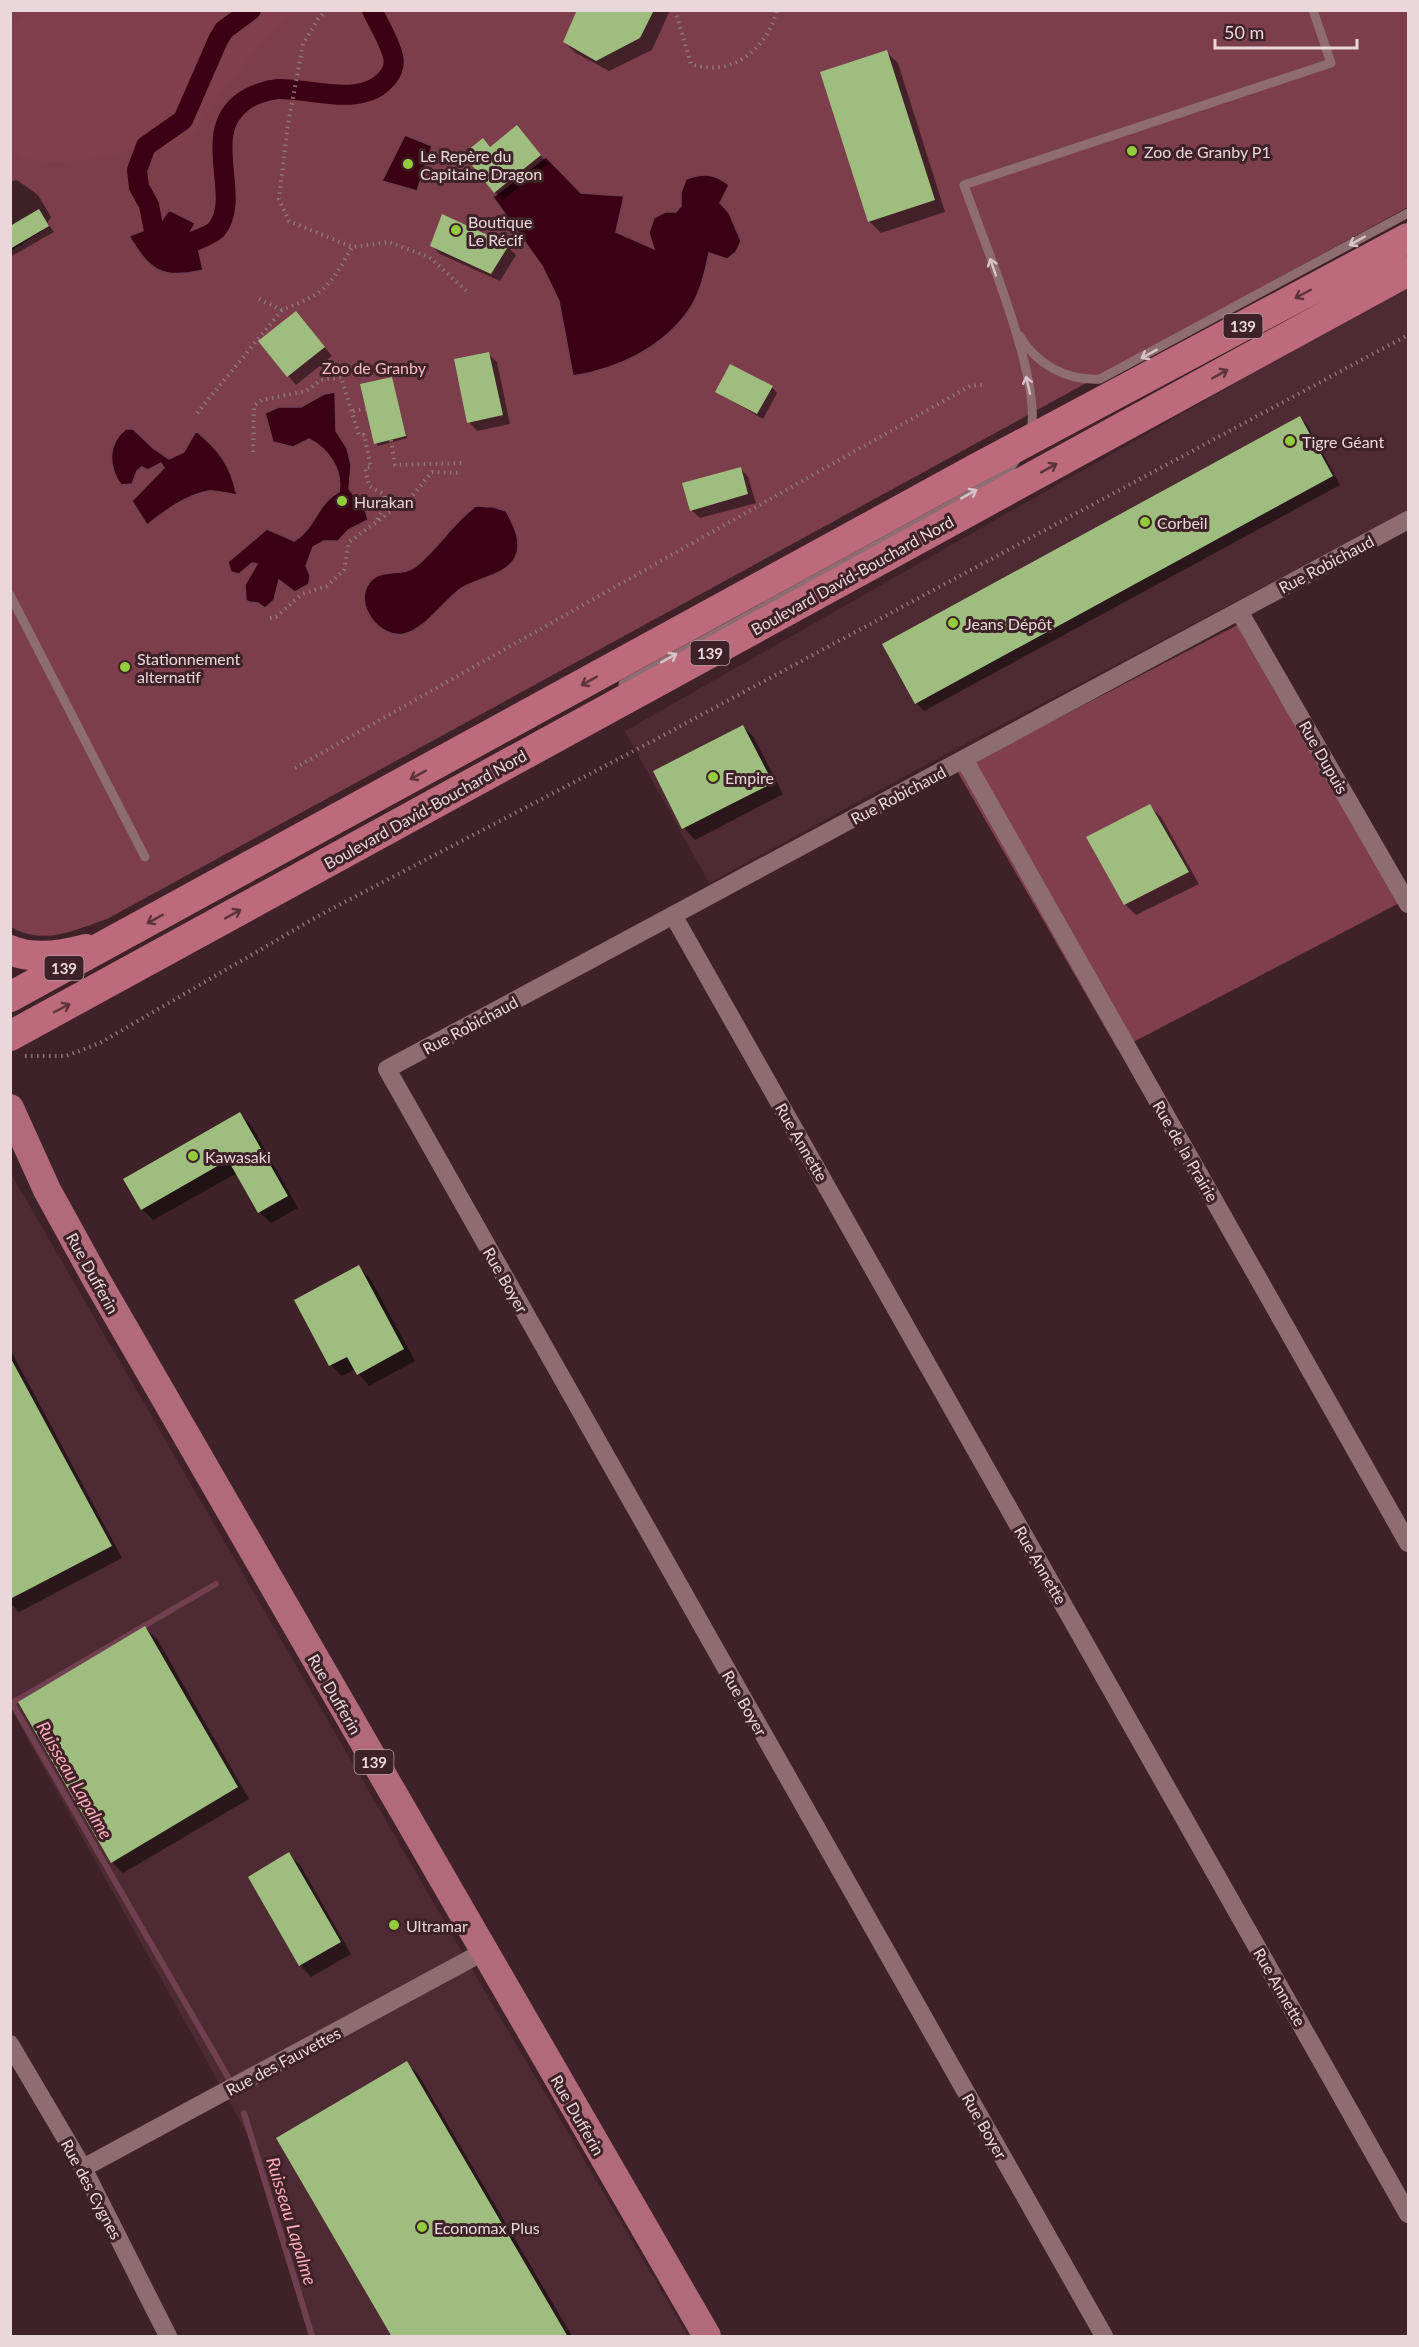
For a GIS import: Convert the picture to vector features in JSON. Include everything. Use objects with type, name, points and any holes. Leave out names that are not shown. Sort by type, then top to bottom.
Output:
[{"type":"highway","name":"Boulevard David-Bouchard Nord","points":[[10,997],[1027,442],[1408,238]]},
{"type":"highway","name":"Boulevard David-Bouchard Nord","points":[[14,1045],[478,780],[1408,273]]},
{"type":"highway","points":[[10,951],[20,954],[66,954],[118,939]]},
{"type":"main road","name":"Rue Dufferin","points":[[10,1108],[47,1190],[96,1279],[707,2337]]},
{"type":"street","name":"Rue Robichaud","points":[[387,1070],[1408,520]]},
{"type":"street","name":"Rue Dupuis","points":[[1239,610],[1408,904]]},
{"type":"street","name":"Rue de la Prairie","points":[[963,759],[1404,1524],[1408,1544]]},
{"type":"street","name":"Rue Annette","points":[[673,915],[1408,2214]]},
{"type":"street","name":"Rue Boyer","points":[[387,1070],[1104,2337]]},
{"type":"street","name":"Rue des Fauvettes","points":[[83,2168],[483,1952]]},
{"type":"street","name":"Rue des Cygnes","points":[[10,2044],[83,2168],[168,2337]]},
{"type":"lane","points":[[612,692],[640,673],[992,482],[1010,468],[1027,442],[1033,420],[1033,407],[1012,322],[964,185],[1331,63],[1313,10]]},
{"type":"lane","points":[[1012,322],[1031,352],[1049,366],[1085,380],[1100,379],[1408,213]]},
{"type":"lane","points":[[10,595],[145,857]]},
{"type":"lane","points":[[478,780],[592,705]]},
{"type":"path","points":[[327,10],[318,19],[303,44],[288,124],[279,199],[289,221],[352,247],[389,242],[429,257],[469,293]]},
{"type":"path","points":[[675,10],[691,64],[703,68],[723,67],[746,58],[761,46],[773,28],[777,10]]},
{"type":"path","points":[[197,412],[282,310],[317,296],[337,274],[352,247]]},
{"type":"path","points":[[259,299],[282,310]]},
{"type":"path","points":[[14,1045],[66,1056],[100,1043],[320,915],[657,738],[1408,335]]},
{"type":"path","points":[[253,452],[254,406],[262,400],[306,391],[321,380],[341,377],[359,435],[364,435],[371,467],[365,468],[369,486],[385,495],[386,504],[376,522]]},
{"type":"path","points":[[295,768],[970,386],[983,385]]},
{"type":"path","points":[[352,411],[366,409]]},
{"type":"path","points":[[391,440],[395,465],[463,463]]},
{"type":"path","points":[[270,618],[276,617],[302,594],[327,586],[344,570],[349,542],[412,496],[432,472],[462,473]]},
{"type":"shaded area","points":[[27,11],[292,11],[228,82],[193,134],[149,155],[146,146],[95,158],[58,162],[25,157],[11,150],[11,27]]},
{"type":"shaded area","name":"Le Repère du Capitaine Dragon","points":[[405,135],[432,146],[417,191],[382,181]]},
{"type":"shaded area","points":[[546,157],[581,193],[624,196],[616,232],[654,249],[649,233],[654,218],[665,212],[676,212],[681,206],[681,193],[686,179],[704,175],[714,176],[729,185],[720,203],[729,213],[741,241],[736,252],[727,259],[709,253],[702,283],[693,304],[666,335],[638,355],[606,368],[573,376],[559,301],[542,266],[493,197]]},
{"type":"shaded area","points":[[169,210],[195,223],[184,245],[197,243],[203,270],[177,274],[158,270],[144,257],[129,236],[145,230],[154,231]]},
{"type":"shaded area","points":[[1408,285],[1408,511],[946,754],[709,883],[625,731]]},
{"type":"shaded area","name":"Hurakan","points":[[335,392],[336,431],[347,448],[351,465],[349,489],[366,512],[368,520],[348,530],[338,541],[324,541],[313,547],[306,566],[310,575],[309,584],[295,592],[279,580],[274,600],[265,608],[258,603],[246,600],[245,585],[257,564],[252,563],[239,574],[231,572],[228,562],[267,529],[294,541],[307,529],[326,502],[339,492],[340,484],[333,461],[316,443],[309,439],[293,447],[273,442],[265,413],[279,407],[301,407],[324,394]]},
{"type":"shaded area","points":[[126,429],[133,429],[169,459],[184,452],[196,431],[222,458],[231,475],[237,495],[212,491],[200,493],[176,504],[147,525],[132,501],[164,468],[161,463],[148,470],[142,467],[137,471],[132,484],[121,485],[114,470],[112,455],[115,441]]},
{"type":"shaded area","points":[[476,506],[493,507],[506,511],[518,540],[515,558],[497,573],[460,589],[419,627],[411,631],[395,634],[378,626],[372,619],[364,601],[369,583],[379,575],[410,570],[415,567]]},
{"type":"shaded area","points":[[1247,620],[1405,900],[1118,1050],[957,771]]},
{"type":"shaded area","points":[[10,1172],[484,1990],[688,2336],[312,2336],[310,2333],[258,2153],[11,1709]]},
{"type":"green space","name":"Zoo de Granby","points":[[11,11],[1408,11],[1408,207],[107,919],[59,934],[35,935],[23,933],[11,927],[11,251],[42,231],[51,217],[38,195],[17,180],[11,181]]},
{"type":"building","points":[[577,10],[654,10],[640,38],[596,61],[563,42]]},
{"type":"building","points":[[887,50],[935,200],[868,222],[820,72]]},
{"type":"building","points":[[517,125],[541,155],[494,193],[463,154],[483,138],[490,147]]},
{"type":"building","points":[[39,209],[49,226],[10,249],[10,226]]},
{"type":"building","name":"Boutique Le Récif","points":[[442,214],[509,245],[491,274],[430,246]]},
{"type":"building","points":[[296,311],[325,347],[287,377],[258,341]]},
{"type":"building","points":[[489,352],[503,415],[467,423],[454,359]]},
{"type":"building","points":[[730,364],[773,386],[757,414],[715,392]]},
{"type":"building","points":[[392,377],[406,436],[374,444],[360,384]]},
{"type":"building","points":[[1300,416],[1333,476],[915,704],[882,644]]},
{"type":"building","points":[[741,467],[748,494],[690,511],[682,483]]},
{"type":"building","name":"Empire","points":[[743,725],[773,783],[682,829],[653,771]]},
{"type":"building","points":[[1150,804],[1189,872],[1124,905],[1086,837]]},
{"type":"building","points":[[240,1112],[288,1196],[258,1213],[228,1160],[141,1210],[123,1179]]},
{"type":"building","points":[[359,1265],[404,1349],[357,1375],[347,1357],[329,1366],[294,1300]]},
{"type":"building","points":[[10,1357],[112,1546],[10,1599]]},
{"type":"building","points":[[145,1626],[238,1787],[111,1863],[18,1702]]},
{"type":"building","points":[[289,1852],[341,1942],[299,1966],[248,1877]]},
{"type":"building","points":[[407,2061],[568,2337],[392,2337],[276,2138]]},
{"type":"waterway","points":[[154,231],[149,205],[139,187],[137,170],[146,146],[183,120],[224,30],[251,10]]},
{"type":"waterway","points":[[184,246],[216,230],[223,216],[226,200],[222,147],[224,130],[231,114],[244,101],[260,93],[278,89],[351,95],[378,87],[388,77],[393,68],[393,56],[372,10]]},
{"type":"waterway","name":"Ruisseau Lapalme","points":[[216,1584],[12,1703],[228,2077]]},
{"type":"waterway","name":"Ruisseau Lapalme","points":[[244,2113],[312,2336]]},
{"type":"place","name":"Zoo de Granby P1","points":[[1132,151]]},
{"type":"place","name":"Le Repère du Capitaine Dragon","points":[[408,164]]},
{"type":"place","name":"Boutique Le Récif","points":[[456,230]]},
{"type":"place","name":"Tigre Géant","points":[[1290,441]]},
{"type":"place","name":"Hurakan","points":[[342,501]]},
{"type":"place","name":"Corbeil","points":[[1145,522]]},
{"type":"place","name":"Jeans Dépôt","points":[[953,623]]},
{"type":"place","name":"Stationnement alternatif","points":[[125,667]]},
{"type":"place","name":"Empire","points":[[713,777]]},
{"type":"place","name":"Kawasaki","points":[[193,1156]]},
{"type":"place","name":"Ultramar","points":[[394,1925]]},
{"type":"place","name":"Economax Plus","points":[[422,2227]]}]
